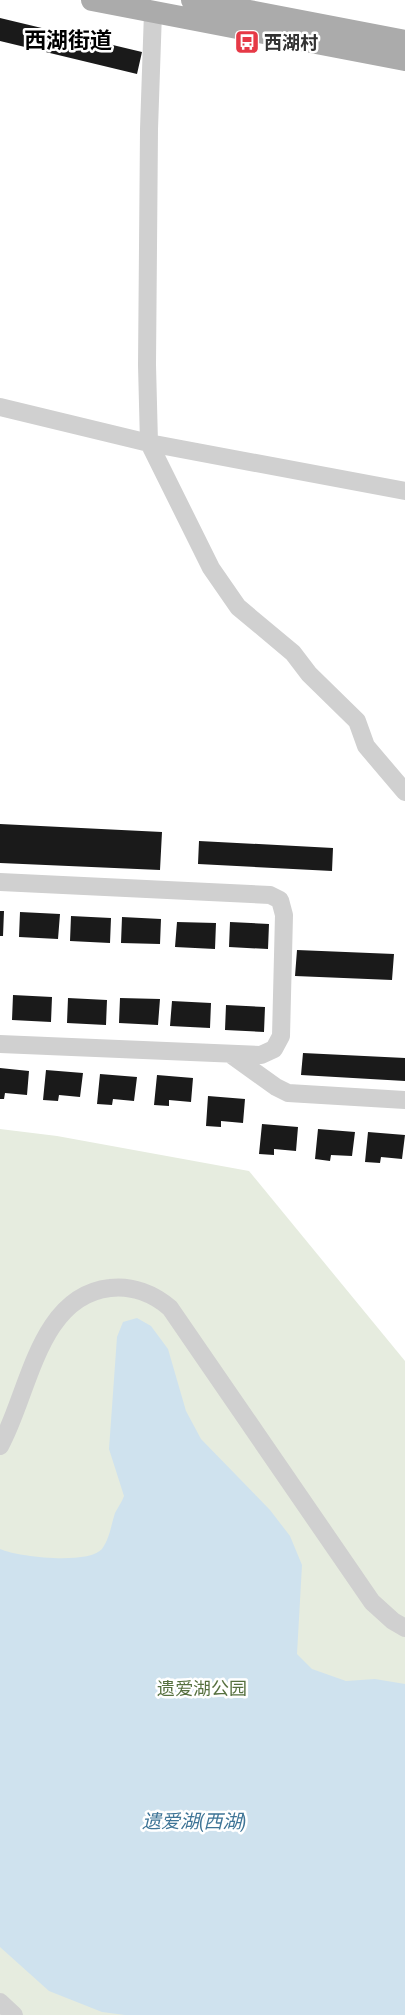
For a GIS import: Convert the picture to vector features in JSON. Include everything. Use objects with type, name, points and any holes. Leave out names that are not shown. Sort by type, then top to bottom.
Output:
[{"type":"main road","points":[[92,0],[405,60]]},
{"type":"main road","points":[[192,0],[405,41]]},
{"type":"street","points":[[153,12],[149,129],[146,365],[149,443],[211,568],[238,607],[293,653],[309,674],[357,721],[366,746],[405,792]]},
{"type":"street","points":[[0,407],[149,443],[405,491]]},
{"type":"street","points":[[0,882],[270,895],[280,900],[284,915],[281,1036],[274,1049],[261,1055],[0,1044]]},
{"type":"street","points":[[230,1054],[276,1087],[288,1093],[405,1100]]},
{"type":"street","points":[[0,1446],[47,1334],[59,1315],[90,1293],[102,1289],[126,1287],[160,1300],[170,1308],[372,1602],[405,1628]]},
{"type":"street","points":[[0,2002],[14,2015]]},
{"type":"green space","name":"遗爱湖公园","points":[[0,1129],[57,1136],[249,1171],[405,1361],[405,2015],[0,2015]]},
{"type":"water","name":"遗爱湖(西湖)","points":[[137,1318],[151,1326],[168,1349],[186,1411],[201,1439],[270,1510],[290,1536],[302,1565],[297,1654],[312,1669],[346,1681],[375,1679],[405,1684],[405,2015],[125,2015],[102,2012],[49,1991],[0,1947],[0,1549],[36,1557],[68,1558],[94,1554],[105,1545],[115,1513],[124,1496],[109,1449],[117,1337],[123,1322]]},
{"type":"building","points":[[0,18],[142,52],[137,74],[0,41]]},
{"type":"building","points":[[0,824],[162,832],[160,870],[0,863]]},
{"type":"building","points":[[199,841],[333,848],[332,871],[198,864]]},
{"type":"building","points":[[0,911],[4,911],[3,936],[0,936]]},
{"type":"building","points":[[20,912],[60,914],[58,939],[19,937]]},
{"type":"building","points":[[71,916],[111,918],[110,943],[70,941]]},
{"type":"building","points":[[122,917],[161,919],[160,944],[121,943]]},
{"type":"building","points":[[177,922],[216,923],[215,949],[175,947]]},
{"type":"building","points":[[230,922],[269,924],[268,949],[229,947]]},
{"type":"building","points":[[297,950],[394,954],[392,980],[295,976]]},
{"type":"building","points":[[13,995],[52,997],[51,1022],[12,1020]]},
{"type":"building","points":[[68,998],[107,1000],[106,1025],[67,1023]]},
{"type":"building","points":[[120,998],[160,999],[158,1025],[119,1023]]},
{"type":"building","points":[[172,1001],[211,1003],[210,1028],[170,1026]]},
{"type":"building","points":[[226,1005],[265,1007],[264,1032],[225,1030]]},
{"type":"building","points":[[303,1053],[405,1058],[405,1081],[301,1075]]},
{"type":"building","points":[[0,1068],[29,1071],[27,1095],[5,1093],[4,1099],[0,1099]]},
{"type":"building","points":[[46,1070],[83,1073],[80,1097],[59,1095],[58,1101],[43,1100]]},
{"type":"building","points":[[100,1074],[137,1077],[134,1101],[113,1099],[112,1105],[97,1104]]},
{"type":"building","points":[[157,1075],[193,1078],[191,1102],[169,1100],[169,1106],[154,1105]]},
{"type":"building","points":[[208,1096],[245,1099],[243,1123],[221,1121],[221,1127],[206,1126]]},
{"type":"building","points":[[262,1124],[298,1127],[296,1151],[274,1149],[274,1155],[259,1154]]},
{"type":"building","points":[[318,1129],[355,1132],[352,1156],[331,1155],[330,1161],[315,1159]]},
{"type":"building","points":[[368,1132],[405,1135],[402,1159],[381,1157],[380,1163],[365,1162]]},
{"type":"place","name":"西湖村","points":[[247,42]]},
{"type":"district","name":"西湖街道","points":[[68,40]]}]
